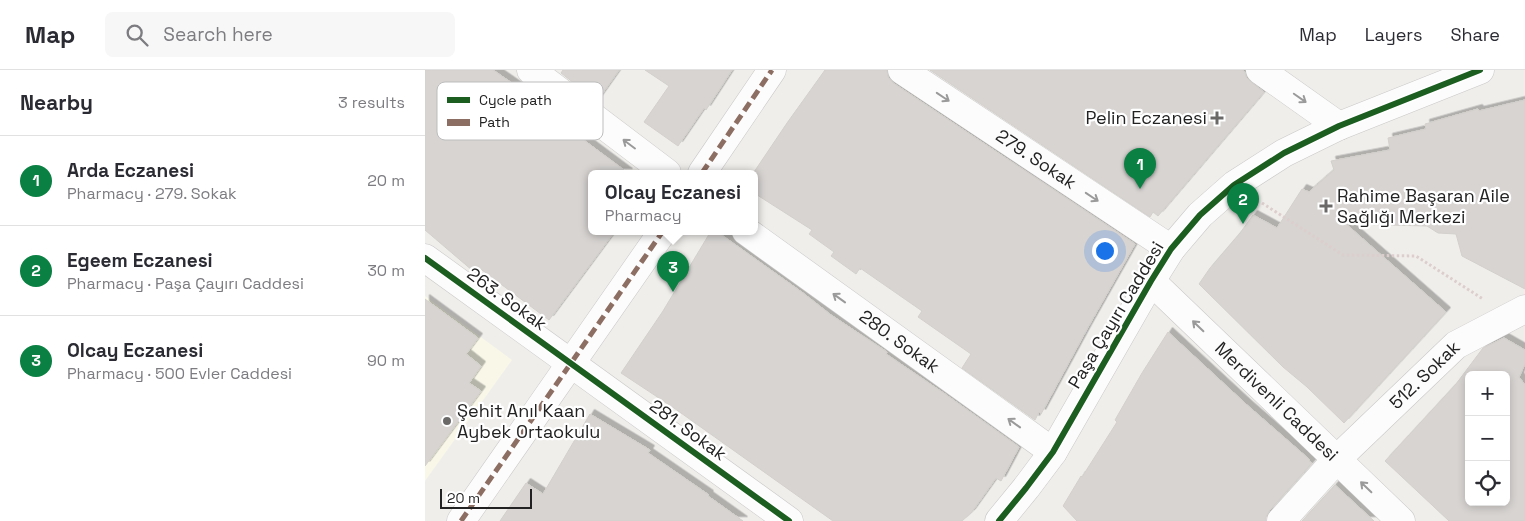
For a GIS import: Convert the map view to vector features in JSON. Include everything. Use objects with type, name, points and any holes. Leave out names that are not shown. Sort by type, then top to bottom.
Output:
[{"type":"street","points":[[531,70],[547,82]]},
{"type":"street","points":[[704,170],[772,70]]},
{"type":"street","name":"279. Sokak","points":[[902,70],[1171,249]]},
{"type":"street","points":[[1260,70],[1339,126]]},
{"type":"street","name":"Paşa Çayırı Caddesi","points":[[999,521],[1053,452],[1151,281],[1171,249],[1200,215],[1234,185],[1284,152],[1339,126],[1480,70]]},
{"type":"street","points":[[603,125],[663,170]]},
{"type":"street","points":[[461,521],[660,235]]},
{"type":"street","name":"280. Sokak","points":[[752,235],[1053,452]]},
{"type":"street","name":"263. Sokak","points":[[425,258],[571,363]]},
{"type":"street","name":"Merdivenli Caddesi","points":[[1151,281],[1401,521]]},
{"type":"street","name":"512. Sokak","points":[[1281,521],[1337,459],[1456,345],[1520,317]]},
{"type":"street","name":"281. Sokak","points":[[571,363],[789,521]]},
{"type":"path","points":[[1234,185],[1343,255],[1415,256],[1520,317]]},
{"type":"shaded area","name":"Şehit Anıl Kaan Aybek Ortaokulu","points":[[425,296],[512,360],[425,481]]},
{"type":"building","points":[[425,70],[493,70],[510,82],[437,82],[437,140],[584,140],[624,170],[588,170],[588,235],[612,235],[549,320],[478,267],[473,271],[425,230]]},
{"type":"building","points":[[563,70],[619,70],[603,93],[603,82],[573,82],[561,73]]},
{"type":"building","points":[[645,70],[732,70],[706,110],[704,108],[678,146],[644,122],[669,86]]},
{"type":"building","points":[[825,70],[887,70],[888,77],[893,83],[1135,244],[1041,414],[1039,412],[1035,420],[962,368],[971,354],[918,317],[922,311],[860,268],[856,274],[831,256],[834,252],[809,234],[812,230],[758,196],[758,170],[755,170]]},
{"type":"building","points":[[930,70],[1242,70],[1251,82],[1264,92],[1158,216],[1153,212],[1150,217]]},
{"type":"building","points":[[1525,100],[1525,289],[1462,256],[1456,234],[1438,233],[1427,226],[1346,224],[1446,312],[1344,423],[1283,367],[1199,284],[1253,215],[1277,228],[1302,189],[1309,192],[1334,170],[1331,161],[1390,150],[1388,138],[1426,129],[1425,124],[1478,109],[1479,111]]},
{"type":"building","points":[[709,235],[722,235],[831,315],[887,352],[886,354],[1019,447],[1001,481],[996,478],[971,513],[962,521],[833,521],[674,408],[621,373],[663,311]]},
{"type":"building","name":"Şehit Anıl Kaan Aybek Ortaokulu","points":[[425,299],[478,338],[466,354],[481,366],[469,383],[481,391],[425,466]]},
{"type":"building","points":[[1168,332],[1312,463],[1269,511],[1266,521],[1077,521],[1063,506],[1117,422],[1115,420]]},
{"type":"building","points":[[1504,338],[1525,350],[1525,364],[1519,377],[1525,385],[1525,521],[1449,521],[1385,461],[1465,372],[1465,506],[1510,506],[1510,371],[1466,371],[1483,348]]},
{"type":"building","points":[[590,414],[650,450],[648,453],[743,521],[500,521],[526,483],[543,494]]},
{"type":"building","points":[[1335,485],[1374,521],[1302,521]]},
{"type":"marked path","points":[[704,170],[772,70]]},
{"type":"marked path","points":[[461,521],[660,235]]},
{"type":"cycle path","points":[[999,521],[1053,452],[1151,281],[1171,249],[1200,215],[1234,185],[1284,153],[1339,126],[1480,70]]},
{"type":"cycle path","points":[[425,258],[789,521]]},
{"type":"place","name":"Pelin Eczanesi","points":[[1217,118]]},
{"type":"place","name":"Arda Eczanesi","points":[[1140,189]]},
{"type":"place","name":"Rahime Başaran Aile Sağlığı Merkezi","points":[[1326,206]]},
{"type":"place","name":"Egeem Eczanesi","points":[[1243,224]]},
{"type":"place","name":"Olcay Eczanesi","points":[[673,292]]},
{"type":"place","name":"Şehit Anıl Kaan Aybek Ortaokulu","points":[[447,421]]}]
